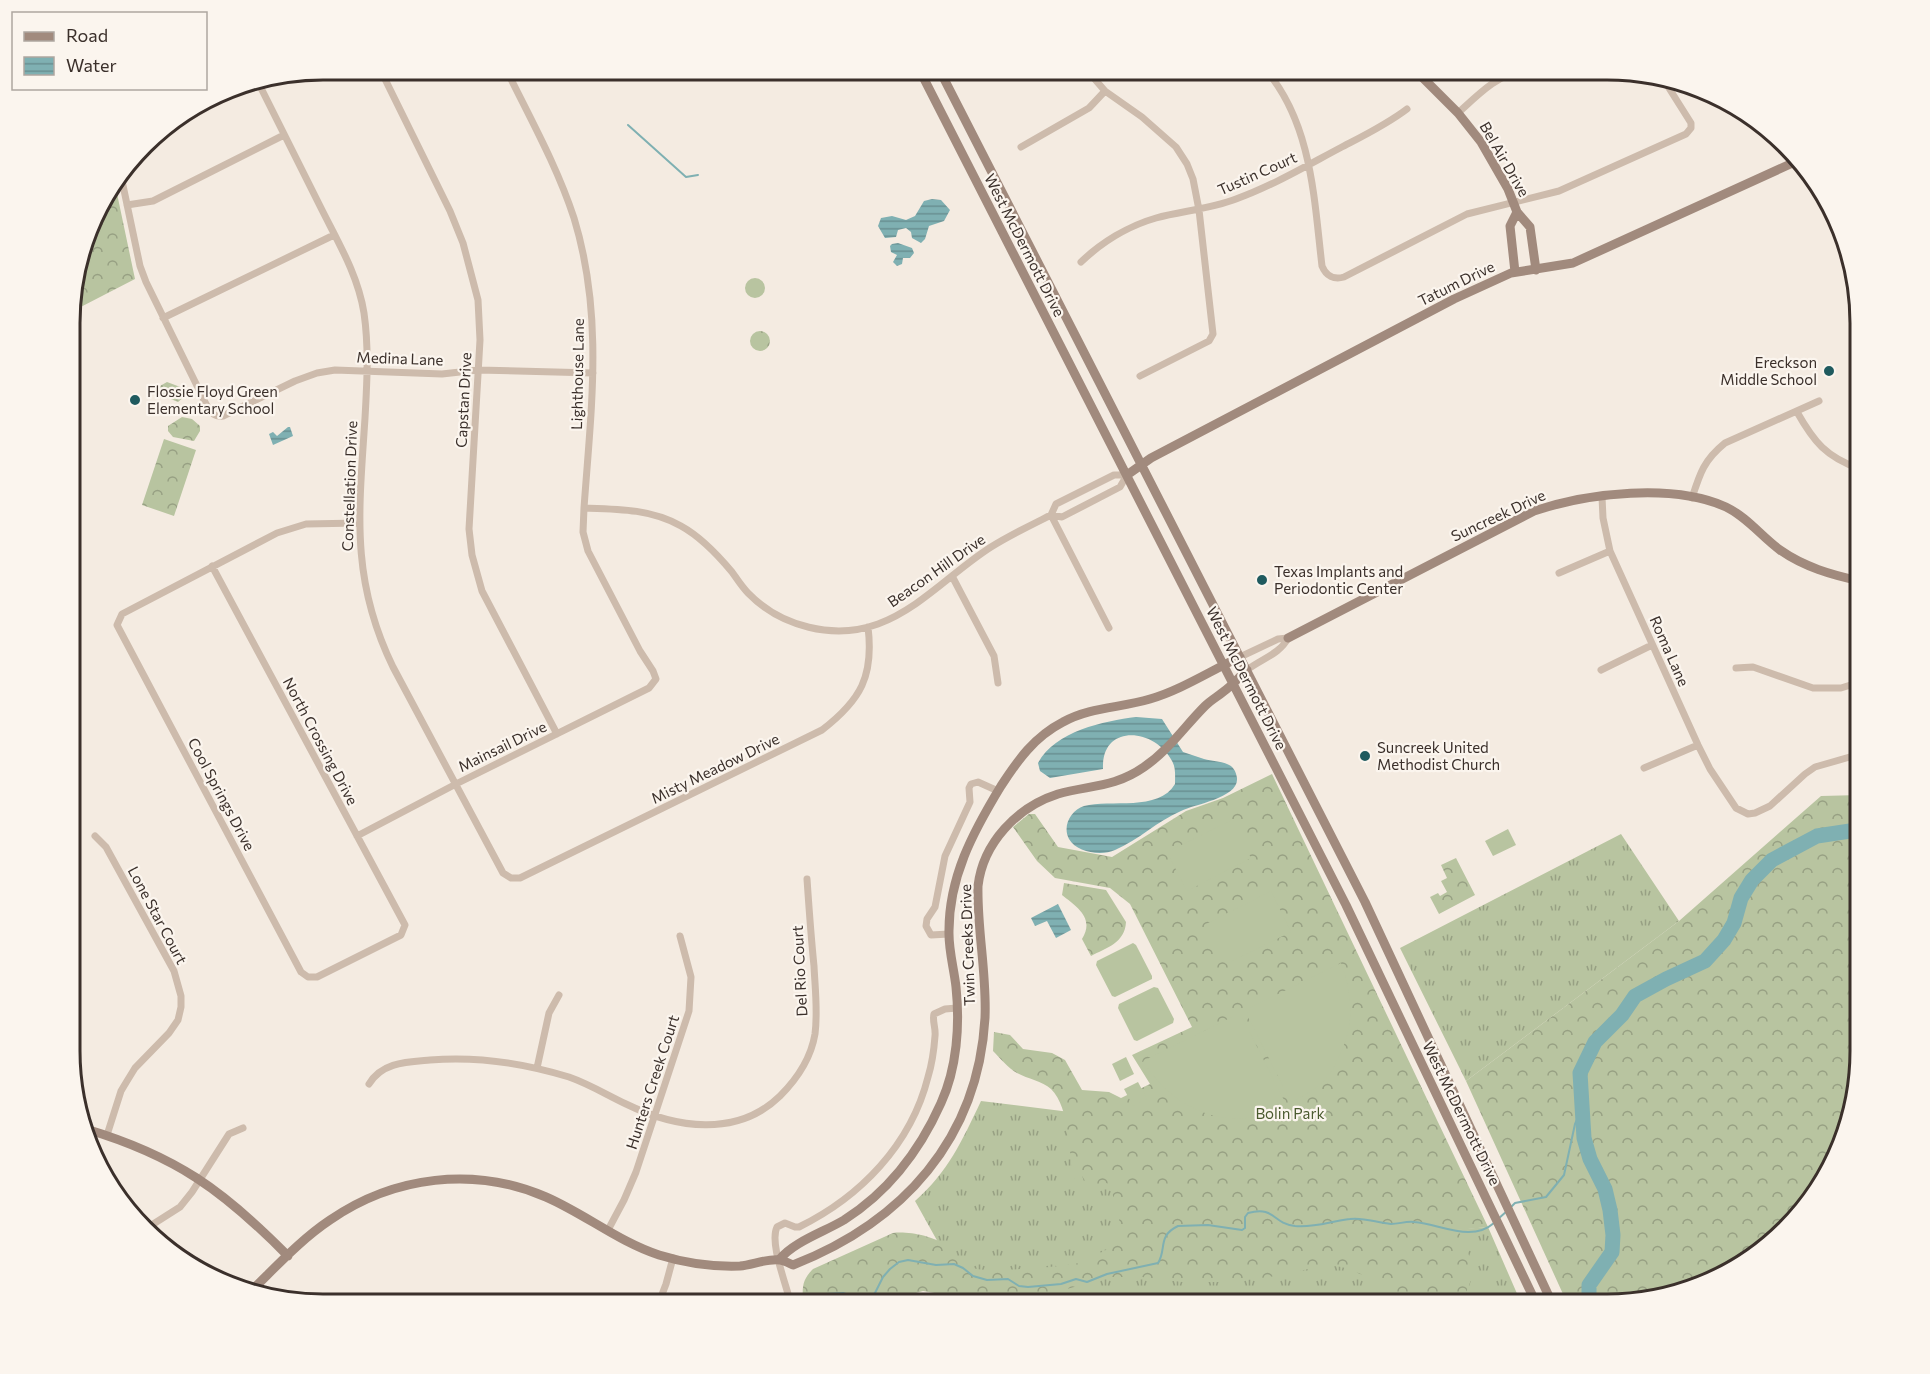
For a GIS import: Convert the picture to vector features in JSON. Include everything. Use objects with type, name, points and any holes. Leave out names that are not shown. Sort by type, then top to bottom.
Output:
[{"type":"street","name":"Capstan Drive","points":[[385,80],[450,211],[463,243],[478,300],[480,340],[469,529],[472,555],[482,591],[557,734]]},
{"type":"street","name":"Lighthouse Lane","points":[[511,80],[559,178],[574,219],[591,298],[594,341],[593,373],[583,532],[588,551],[656,679]]},
{"type":"street","name":"West McDermott Drive","points":[[924,80],[1346,905],[1532,1294]]},
{"type":"street","name":"West McDermott Drive","points":[[945,80],[1365,902],[1548,1294]]},
{"type":"street","points":[[1096,80],[1105,91],[1142,117],[1176,147],[1193,179],[1199,210],[1213,334],[1209,341],[1140,376]]},
{"type":"street","points":[[1275,80],[1299,130],[1310,164],[1322,266],[1330,277],[1344,277],[1467,214],[1515,207],[1587,180],[1677,139],[1689,132],[1690,120],[1669,88]]},
{"type":"street","name":"Bel Air Drive","points":[[1425,80],[1458,113],[1481,142],[1515,207],[1530,227],[1536,270]]},
{"type":"street","points":[[1458,113],[1498,80]]},
{"type":"street","name":"Constellation Drive","points":[[261,88],[351,270],[364,312],[368,370],[358,523],[359,547],[369,606],[384,648],[501,870],[511,878]]},
{"type":"street","points":[[1021,147],[1089,108],[1105,91]]},
{"type":"street","name":"Tustin Court","points":[[1081,262],[1094,250],[1131,228],[1154,219],[1235,200],[1310,164],[1395,119],[1407,109]]},
{"type":"street","points":[[127,205],[153,201],[284,135]]},
{"type":"street","name":"Tatum Drive","points":[[1127,475],[1187,439],[1454,299],[1515,272],[1573,263],[1791,164]]},
{"type":"street","points":[[123,184],[140,266],[164,318],[334,235]]},
{"type":"street","name":"Bel Air Drive","points":[[1515,207],[1510,226],[1515,272]]},
{"type":"street","name":"Medina Lane","points":[[164,318],[206,404],[212,414],[223,417],[295,381],[317,373],[335,370],[442,374],[478,370],[593,373]]},
{"type":"street","points":[[1692,498],[1704,465],[1712,454],[1725,443],[1819,401]]},
{"type":"street","points":[[1797,412],[1807,430],[1821,447],[1840,461],[1850,465]]},
{"type":"street","name":"Beacon Hill Drive","points":[[584,508],[634,511],[655,515],[681,526],[704,542],[756,601],[769,610],[792,622],[822,630],[855,630],[893,618],[991,547],[1051,515],[1056,504],[1114,475],[1127,475]]},
{"type":"street","name":"Beacon Hill Drive","points":[[1051,515],[1062,517],[1120,487],[1127,475]]},
{"type":"street","name":"Suncreek Drive","points":[[1240,657],[1278,639],[1288,638],[1534,512],[1569,501],[1652,492],[1692,498],[1726,507],[1779,549],[1815,569],[1850,578]]},
{"type":"street","name":"Roma Lane","points":[[1602,497],[1603,518],[1610,551],[1710,769],[1736,808],[1748,814],[1762,810],[1815,767],[1850,757]]},
{"type":"street","points":[[1051,515],[1109,628]]},
{"type":"street","points":[[212,566],[292,527],[358,523]]},
{"type":"street","points":[[1559,573],[1610,551]]},
{"type":"street","name":"Cool Springs Drive","points":[[212,566],[122,614],[118,621],[118,628],[301,972],[308,977],[317,977],[398,936],[405,929]]},
{"type":"street","name":"North Crossing Drive","points":[[212,566],[404,922],[405,929]]},
{"type":"street","points":[[952,576],[994,656],[998,682]]},
{"type":"street","name":"Misty Meadow Drive","points":[[511,878],[519,878],[822,730],[840,716],[861,687],[869,668],[871,650],[868,627]]},
{"type":"street","name":"Suncreek Drive","points":[[1247,670],[1283,648],[1288,638]]},
{"type":"street","points":[[1601,670],[1652,645]]},
{"type":"street","name":"Twin Creeks Drive","points":[[779,1260],[786,1250],[845,1219],[867,1204],[896,1176],[915,1151],[943,1100],[956,1052],[957,1008],[949,934],[954,887],[963,856],[983,814],[1022,754],[1056,726],[1075,716],[1158,696],[1240,657]]},
{"type":"street","points":[[1736,668],[1754,667],[1813,688],[1841,688],[1850,685]]},
{"type":"street","name":"Twin Creeks Drive","points":[[257,1285],[328,1221],[366,1198],[406,1185],[447,1179],[494,1181],[530,1191],[558,1202],[649,1251],[703,1264],[739,1266],[779,1260],[793,1265],[821,1253],[870,1226],[893,1208],[918,1182],[954,1130],[971,1090],[984,1029],[985,1001],[978,880],[985,859],[1000,833],[1016,817],[1036,803],[1057,795],[1095,788],[1138,771],[1159,757],[1207,704],[1247,670]]},
{"type":"street","name":"Mainsail Drive","points":[[357,836],[649,688],[656,679]]},
{"type":"street","points":[[1644,768],[1698,744]]},
{"type":"street","points":[[949,934],[931,935],[926,926],[927,919],[935,907],[945,856],[968,807],[971,784],[982,783],[998,791]]},
{"type":"street","name":"Lone Star Court","points":[[95,836],[106,847],[174,971],[181,996],[178,1020],[135,1068],[121,1091],[107,1136]]},
{"type":"street","name":"Del Rio Court","points":[[369,1084],[375,1075],[389,1066],[419,1061],[470,1058],[537,1068],[592,1086],[627,1104],[678,1123],[718,1125],[759,1112],[775,1101],[800,1073],[812,1046],[817,1006],[807,879]]},
{"type":"street","name":"Hunters Creek Court","points":[[608,1230],[631,1186],[689,1011],[691,977],[680,936]]},
{"type":"street","points":[[537,1068],[549,1013],[559,995]]},
{"type":"street","points":[[788,1294],[774,1238],[777,1227],[785,1223],[799,1227],[837,1205],[876,1172],[899,1143],[928,1078],[934,1052],[934,1014],[945,1009],[957,1008]]},
{"type":"street","points":[[152,1224],[180,1207],[229,1134],[243,1128]]},
{"type":"street","points":[[92,1131],[165,1159],[200,1179],[240,1209],[288,1256]]},
{"type":"street","points":[[662,1294],[673,1258]]},
{"type":"green space","points":[[117,193],[135,279],[80,307],[84,275],[92,244]]},
{"type":"green space","points":[[751,278],[759,278],[765,284],[765,292],[759,298],[751,298],[745,292],[745,284]]},
{"type":"green space","points":[[760,331],[767,334],[770,341],[767,348],[760,351],[753,348],[750,341],[753,334]]},
{"type":"green space","points":[[167,382],[183,388],[184,397],[178,402],[161,395],[160,386]]},
{"type":"green space","points":[[182,417],[192,419],[200,426],[200,431],[194,441],[173,437],[168,431],[168,426]]},
{"type":"green space","points":[[164,439],[196,450],[174,516],[142,505]]},
{"type":"green space","name":"Bolin Park","points":[[1272,774],[1488,1227],[1458,1230],[1472,1267],[1465,1294],[1395,1294],[1376,1280],[1342,1267],[1324,1265],[1284,1275],[1231,1282],[1182,1282],[1142,1277],[1110,1277],[1049,1294],[940,1294],[923,1291],[912,1294],[803,1294],[804,1283],[813,1269],[893,1233],[913,1234],[934,1239],[945,1245],[965,1264],[973,1268],[992,1270],[1070,1265],[1112,1247],[1119,1213],[1107,1183],[1098,1187],[1094,1181],[1087,1184],[1082,1176],[1075,1179],[1065,1119],[1057,1098],[1047,1086],[1017,1073],[1001,1060],[993,1051],[994,1032],[1010,1035],[1023,1049],[1052,1053],[1065,1060],[1082,1090],[1109,1092],[1121,1098],[1150,1084],[1132,1055],[1192,1027],[1130,904],[1110,888],[1055,878],[1037,861],[1013,827],[1029,814],[1035,814],[1058,847],[1112,857],[1186,811],[1223,798]]},
{"type":"green space","points":[[1850,795],[1850,1067],[1846,1099],[1838,1130],[1818,1173],[1790,1212],[1768,1234],[1743,1254],[1715,1269],[1686,1282],[1655,1290],[1623,1294],[1563,1294],[1466,1081],[1679,921],[1821,796]]},
{"type":"green space","points":[[1232,820],[1251,858],[1187,891],[1167,852]]},
{"type":"green space","points":[[1508,829],[1516,845],[1493,856],[1485,841]]},
{"type":"green space","points":[[1621,834],[1679,921],[1466,1081],[1400,948]]},
{"type":"green space","points":[[1456,858],[1475,895],[1439,914],[1430,897],[1438,893],[1440,896],[1447,892],[1441,881],[1447,878],[1441,865]]},
{"type":"green space","points":[[1064,883],[1106,890],[1126,922],[1125,929],[1118,940],[1091,956],[1082,939],[1085,932],[1085,919],[1078,909],[1062,895]]},
{"type":"green space","points":[[1271,891],[1291,932],[1226,964],[1206,924]]},
{"type":"green space","points":[[1133,943],[1152,979],[1115,997],[1112,996],[1096,965],[1097,961]]},
{"type":"green space","points":[[1341,963],[1350,999],[1350,1023],[1344,1046],[1333,1069],[1325,1079],[1313,1090],[1291,1102],[1247,1015],[1250,1008]]},
{"type":"green space","points":[[1154,987],[1158,988],[1174,1019],[1173,1023],[1137,1041],[1134,1040],[1118,1008],[1119,1004]]},
{"type":"green space","points":[[1234,1016],[1242,1017],[1286,1104],[1265,1114],[1247,1118],[1211,1115],[1195,1109],[1166,1089],[1143,1061]]},
{"type":"green space","points":[[1126,1057],[1134,1074],[1120,1081],[1112,1064]]},
{"type":"green space","points":[[1138,1082],[1147,1099],[1133,1106],[1124,1089]]},
{"type":"green space","points":[[981,1101],[1086,1114],[1153,1253],[1488,1227],[1517,1294],[967,1294],[915,1201],[937,1179],[960,1143]]},
{"type":"water","points":[[941,200],[950,210],[944,221],[929,226],[925,239],[921,243],[912,238],[911,232],[906,228],[898,230],[896,237],[885,238],[878,226],[881,218],[892,216],[906,220],[915,216],[924,201]]},
{"type":"water","points":[[898,243],[912,248],[914,253],[910,258],[903,258],[902,264],[897,266],[893,262],[897,255],[891,252],[890,246]]},
{"type":"water","points":[[288,427],[293,436],[273,445],[269,434],[273,432],[277,436]]},
{"type":"water","points":[[1136,717],[1162,719],[1183,752],[1231,766],[1237,775],[1236,785],[1224,795],[1172,815],[1115,850],[1097,853],[1084,850],[1073,844],[1067,834],[1067,824],[1075,811],[1095,804],[1146,801],[1168,793],[1175,784],[1175,769],[1172,761],[1154,742],[1130,735],[1119,738],[1111,744],[1105,754],[1103,769],[1050,778],[1040,771],[1038,763],[1046,752],[1068,735],[1110,721]]},
{"type":"water","points":[[1058,904],[1071,930],[1056,938],[1047,921],[1035,926],[1031,918]]},
{"type":"waterway","points":[[628,125],[686,177],[698,175]]},
{"type":"waterway","points":[[1589,1294],[1589,1285],[1612,1252],[1613,1235],[1605,1189],[1590,1159],[1584,1138],[1580,1073],[1595,1042],[1622,1015],[1635,996],[1705,961],[1724,940],[1734,923],[1741,898],[1752,880],[1772,860],[1817,836],[1850,831]]},
{"type":"waterway","points":[[1511,1207],[1515,1203],[1546,1197],[1564,1175],[1575,1124],[1583,1106]]},
{"type":"waterway","points":[[873,1294],[890,1269],[899,1262],[908,1260],[936,1265],[954,1264],[973,1276],[987,1280],[1008,1279],[1019,1286],[1061,1284],[1076,1279],[1087,1282],[1107,1274],[1158,1263],[1167,1234],[1178,1226],[1208,1225],[1242,1230],[1245,1228],[1245,1217],[1248,1213],[1257,1211],[1269,1213],[1281,1222],[1295,1226],[1365,1219],[1391,1224],[1424,1223],[1456,1231],[1476,1232],[1494,1223]]},
{"type":"waterway","points":[[1498,1219],[1507,1211]]},
{"type":"waterway","points":[[826,1294],[846,1294]]},
{"type":"place","name":"Ereckson Middle School","points":[[1829,371]]},
{"type":"place","name":"Flossie Floyd Green Elementary School","points":[[135,400]]},
{"type":"place","name":"Texas Implants and Periodontic Center","points":[[1262,580]]},
{"type":"place","name":"Suncreek United Methodist Church","points":[[1365,756]]}]
